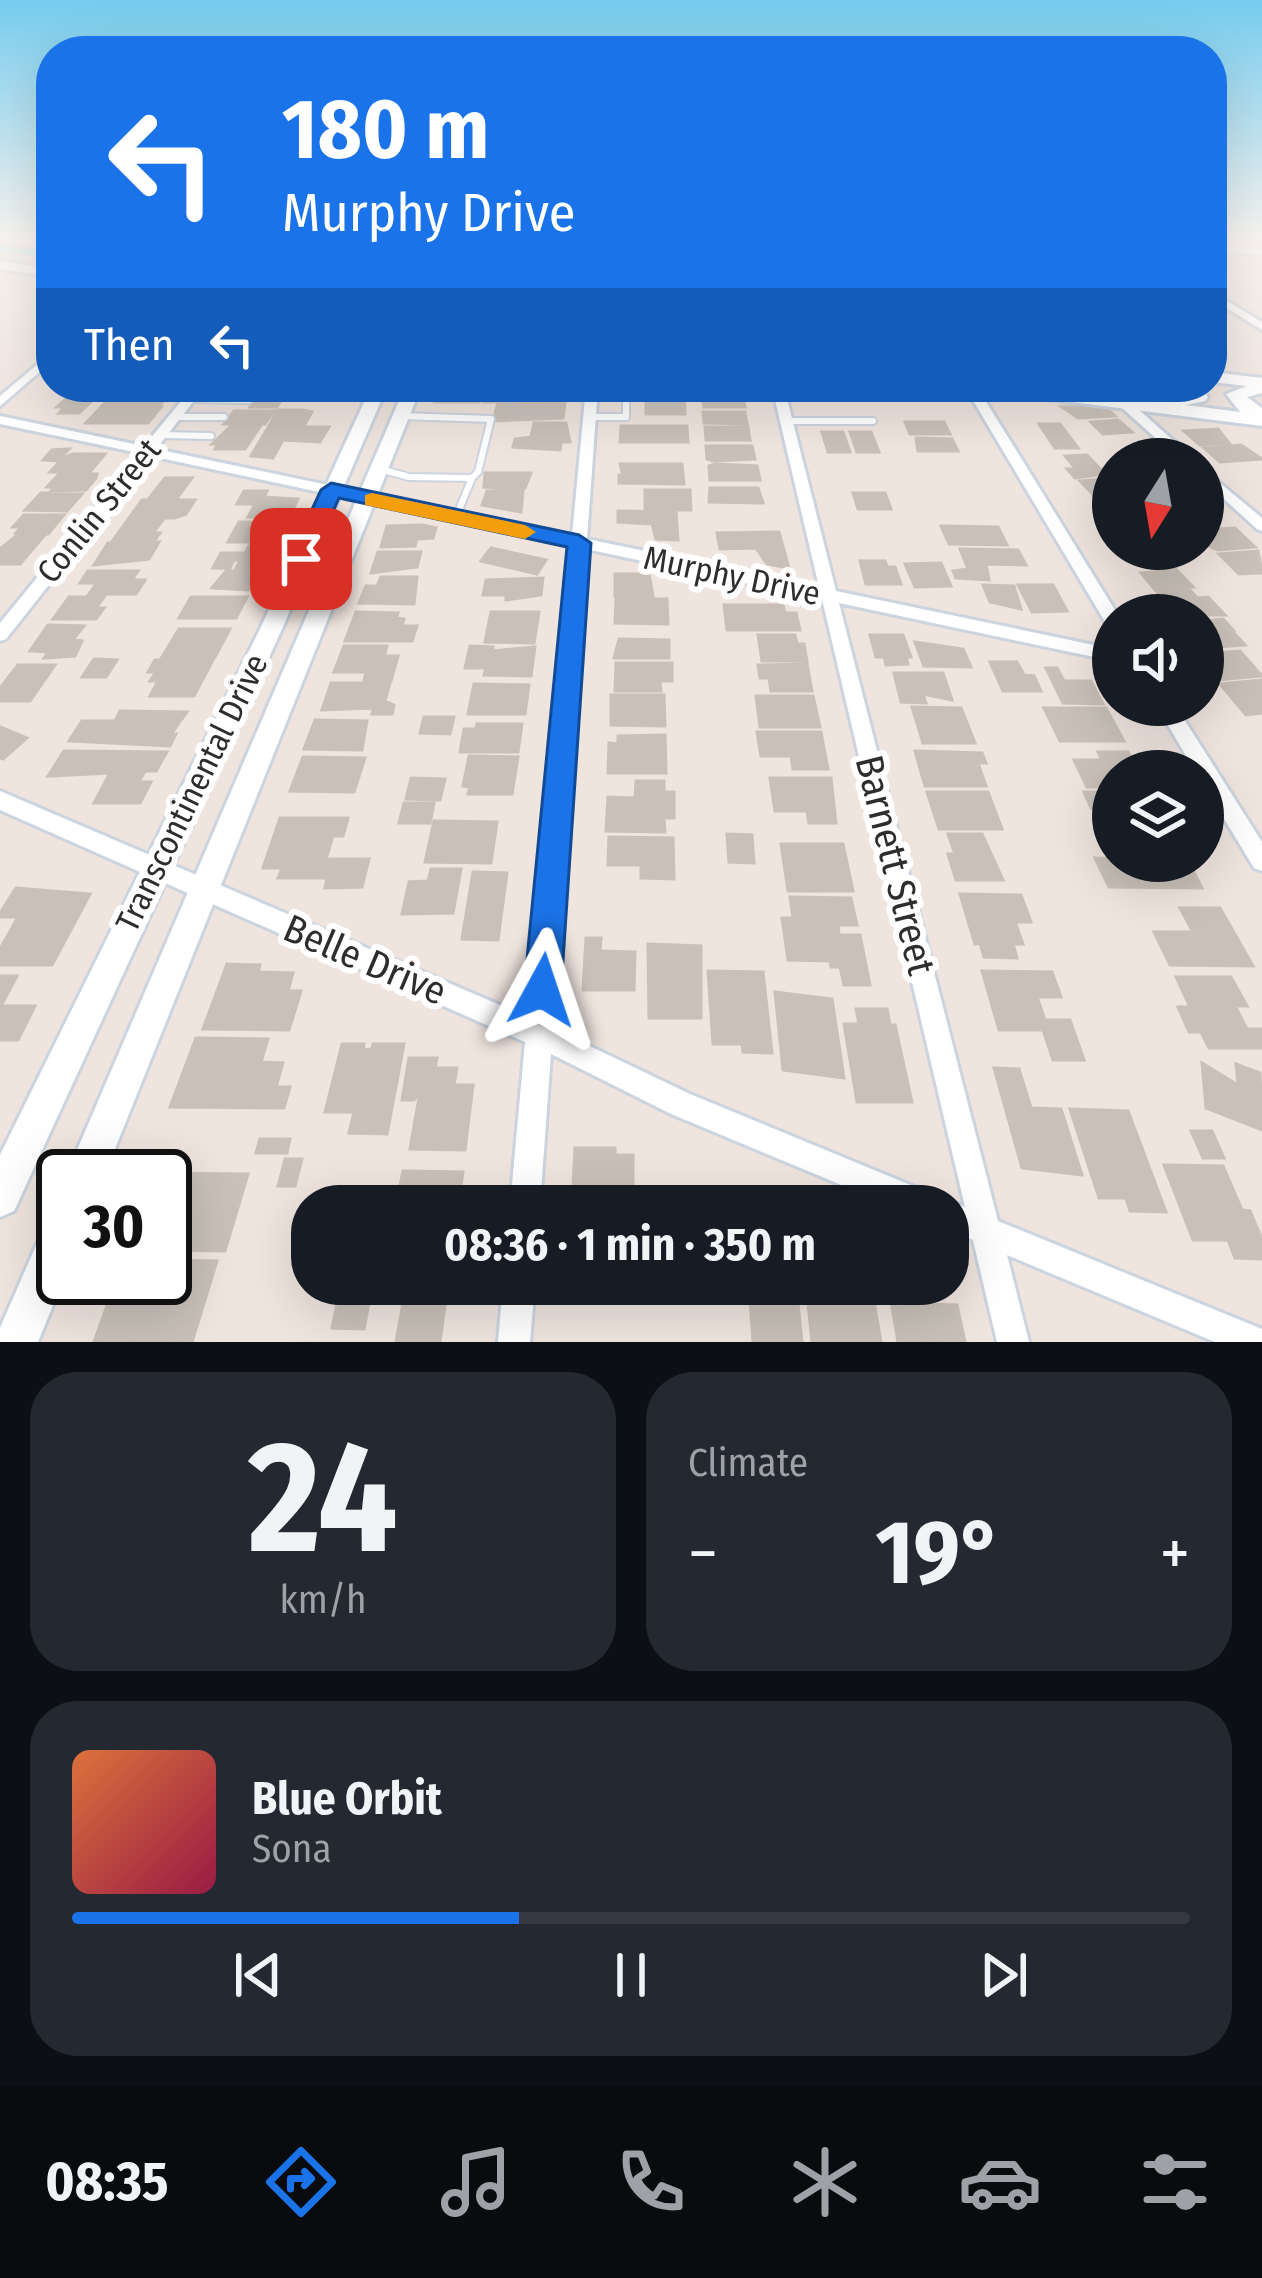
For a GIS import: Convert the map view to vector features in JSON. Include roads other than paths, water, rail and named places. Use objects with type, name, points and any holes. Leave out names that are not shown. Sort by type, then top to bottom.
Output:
[{"type":"main road","points":[[1227,380],[1262,386]]},
{"type":"main road","points":[[1262,386],[1235,394],[1262,417]]},
{"type":"main road","points":[[1116,402],[1262,417]]},
{"type":"main road","points":[[1124,403],[1158,402]]},
{"type":"street","points":[[1227,305],[1262,327]]},
{"type":"street","points":[[0,402],[36,370]]},
{"type":"street","name":"Conlin Street","points":[[0,635],[187,402]]},
{"type":"street","name":"Transcontinental Drive","points":[[0,1198],[271,629],[372,402]]},
{"type":"street","name":"Transcontinental Drive","points":[[96,1149],[407,402]]},
{"type":"street","points":[[527,1185],[592,402]]},
{"type":"street","name":"Barnett Street","points":[[782,402],[1012,1342]]},
{"type":"street","points":[[980,402],[1097,594]]},
{"type":"street","points":[[1124,403],[1163,438]]},
{"type":"street","name":"Murphy Drive","points":[[0,420],[1092,651]]},
{"type":"street","points":[[1224,492],[1262,526]]},
{"type":"street","points":[[1178,726],[1262,861]]},
{"type":"street","name":"Belle Drive","points":[[0,800],[539,1035],[681,1104],[876,1185]]},
{"type":"street","points":[[969,1224],[1254,1342]]},
{"type":"street","points":[[16,1342],[36,1294]]},
{"type":"street","points":[[514,1342],[517,1305]]},
{"type":"lane","points":[[596,402],[626,417],[626,402]]},
{"type":"lane","points":[[402,416],[491,419],[478,472],[457,518]]},
{"type":"lane","points":[[175,417],[224,417]]},
{"type":"lane","points":[[786,421],[873,421]]},
{"type":"lane","points":[[160,435],[211,436]]},
{"type":"lane","points":[[380,469],[410,477],[472,478]]}]
